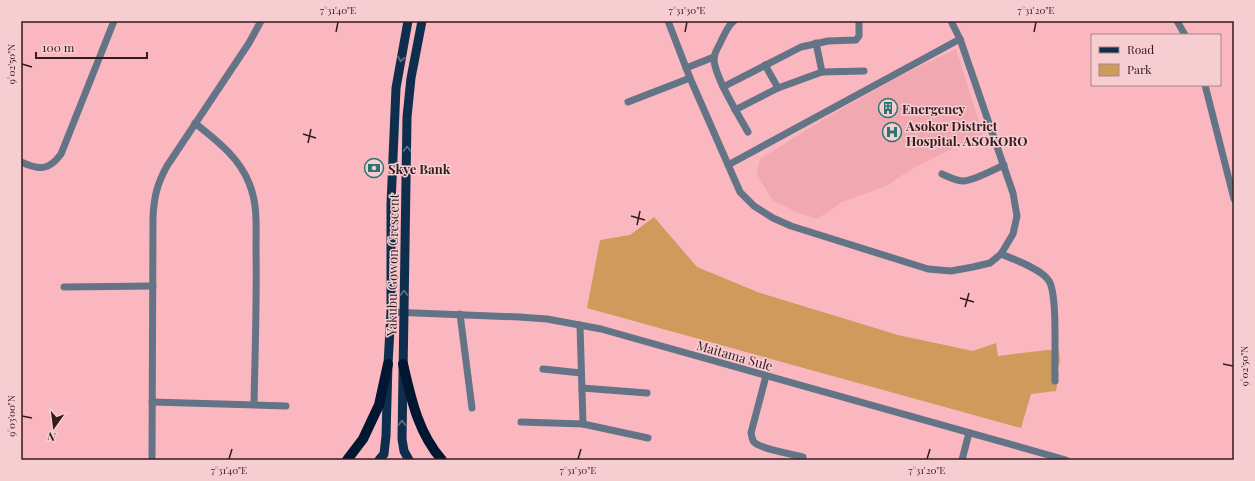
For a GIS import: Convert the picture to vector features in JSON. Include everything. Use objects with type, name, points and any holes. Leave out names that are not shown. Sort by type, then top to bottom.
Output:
[{"type":"highway","points":[[347,460],[363,439],[379,405],[388,364]]},
{"type":"highway","points":[[403,364],[414,412],[429,444],[442,460]]},
{"type":"main road","name":"Yakubu Gowon Crescent","points":[[379,460],[384,454],[385,447],[388,364],[392,312],[391,204],[396,88],[408,21]]},
{"type":"main road","name":"Yakubu Gowon Crescent","points":[[409,460],[404,450],[402,439],[407,117],[411,78],[422,21]]},
{"type":"street","points":[[21,162],[39,168],[47,167],[54,164],[61,154],[114,21]]},
{"type":"street","points":[[152,460],[153,217],[154,200],[157,187],[167,166],[249,43],[260,21]]},
{"type":"street","points":[[668,21],[690,78],[740,192],[754,206],[773,218],[791,226],[928,269],[951,271],[990,263],[1001,254],[1013,234],[1017,216],[1013,193],[1004,165],[960,39],[952,21]]},
{"type":"street","points":[[734,21],[729,26],[714,57],[723,86],[748,132]]},
{"type":"street","points":[[723,86],[801,47],[816,43],[856,40],[859,36],[859,21]]},
{"type":"street","points":[[1177,21],[1184,34]]},
{"type":"street","points":[[728,166],[960,39]]},
{"type":"street","points":[[816,43],[822,72]]},
{"type":"street","points":[[686,68],[714,57]]},
{"type":"street","points":[[765,65],[778,88]]},
{"type":"street","points":[[735,110],[778,88],[822,72],[864,71]]},
{"type":"street","points":[[628,102],[690,78]]},
{"type":"street","points":[[1205,86],[1234,199]]},
{"type":"street","points":[[195,123],[223,146],[236,160],[249,183],[254,199],[257,271],[254,404]]},
{"type":"street","points":[[942,174],[963,181],[1004,165]]},
{"type":"street","points":[[1001,254],[1036,269],[1049,280],[1054,299],[1055,381]]},
{"type":"street","points":[[64,287],[153,286]]},
{"type":"street","name":"Maitama Sule","points":[[392,312],[519,316],[601,329],[969,434],[1066,460]]},
{"type":"street","points":[[460,314],[472,408]]},
{"type":"street","points":[[580,325],[582,424]]},
{"type":"street","points":[[542,369],[581,373]]},
{"type":"street","points":[[766,376],[751,433],[752,439],[754,443],[763,447],[803,457]]},
{"type":"street","points":[[582,388],[647,393]]},
{"type":"street","points":[[152,402],[286,406]]},
{"type":"street","points":[[522,422],[582,424],[648,438]]},
{"type":"street","points":[[962,460],[969,434]]},
{"type":"shaded area","name":"Asokor District Hospital, ASOKORO","points":[[956,49],[983,134],[915,167],[886,186],[842,202],[817,219],[799,213],[773,201],[757,174],[760,159],[829,116],[898,77]]},
{"type":"green space","points":[[654,217],[697,267],[760,293],[898,335],[973,351],[996,343],[998,356],[1059,350],[1060,362],[1056,372],[1059,372],[1056,391],[1031,394],[1021,428],[587,308],[600,240],[630,235]]},
{"type":"place","name":"Energency","points":[[888,108]]},
{"type":"place","name":"Asokor District Hospital, ASOKORO","points":[[892,132]]},
{"type":"place","name":"Skye Bank","points":[[374,168]]}]
